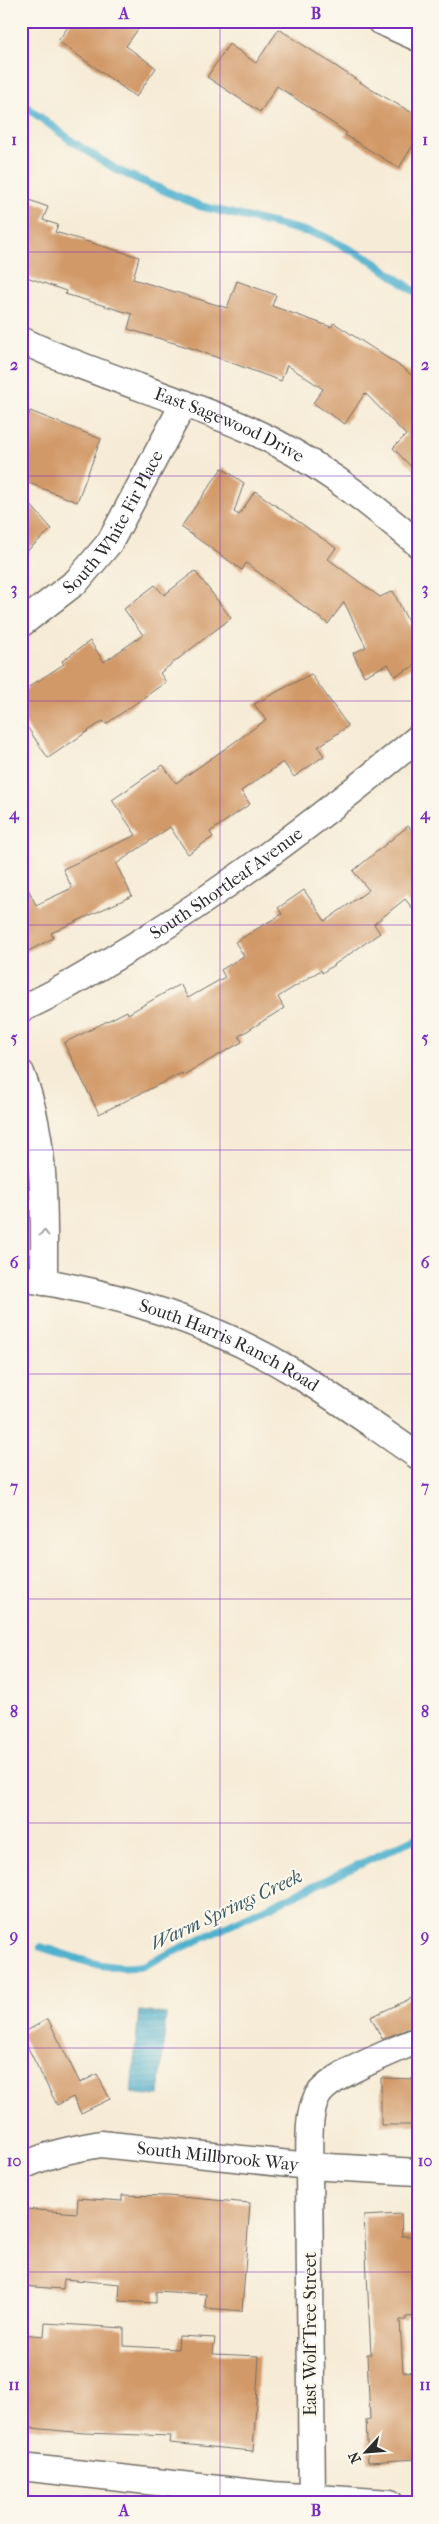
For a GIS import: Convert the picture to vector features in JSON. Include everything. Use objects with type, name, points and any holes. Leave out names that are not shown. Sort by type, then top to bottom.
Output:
[{"type":"street","points":[[380,21],[418,38]]},
{"type":"street","name":"East Sagewood Drive","points":[[21,340],[52,354],[184,403],[249,430],[323,471],[382,513],[418,544]]},
{"type":"street","name":"South White Fir Place","points":[[21,624],[77,581],[110,542],[184,403]]},
{"type":"street","name":"South Shortleaf Avenue","points":[[21,1009],[84,976],[230,883],[360,786],[418,738]]},
{"type":"street","points":[[21,1073],[39,1136],[44,1173],[33,1280]]},
{"type":"street","name":"South Harris Ranch Road","points":[[33,1280],[158,1311],[220,1334],[294,1373],[418,1456]]},
{"type":"street","name":"East Wolf Tree Street","points":[[312,2500],[309,2166],[312,2111],[317,2097],[324,2087],[340,2076],[418,2040]]},
{"type":"street","name":"South Millbrook Way","points":[[21,2167],[40,2158],[63,2151],[101,2144],[309,2166],[418,2172]]},
{"type":"street","points":[[21,2467],[312,2500],[390,2503]]},
{"type":"water","points":[[139,2011],[166,2014],[159,2096],[131,2093]]},
{"type":"building","points":[[72,21],[144,21],[126,46],[156,68],[136,97],[58,41]]},
{"type":"building","points":[[279,29],[372,90],[418,116],[418,137],[399,168],[345,135],[347,133],[277,86],[260,112],[207,77],[229,44],[256,63]]},
{"type":"building","points":[[21,197],[48,207],[43,220],[58,225],[55,232],[139,257],[133,279],[227,308],[237,281],[276,295],[272,306],[331,327],[334,323],[406,370],[418,382],[418,474],[393,448],[406,435],[365,393],[345,424],[313,403],[323,389],[287,365],[281,381],[194,349],[128,329],[132,314],[65,294],[66,291],[21,275]]},
{"type":"building","points":[[30,411],[101,439],[77,502],[21,480],[21,434]]},
{"type":"building","points":[[222,468],[244,483],[234,512],[239,515],[255,491],[336,548],[328,559],[380,597],[393,591],[418,642],[418,664],[395,676],[388,664],[364,676],[353,653],[366,647],[344,602],[328,624],[246,563],[242,570],[181,527]]},
{"type":"building","points":[[21,494],[52,529],[21,556]]},
{"type":"building","points":[[195,571],[231,618],[160,673],[166,682],[106,724],[103,721],[48,758],[21,718],[21,692],[64,664],[62,661],[90,641],[104,662],[143,635],[124,609],[155,585],[164,595]]},
{"type":"building","points":[[311,674],[348,726],[318,747],[324,756],[294,777],[283,762],[241,791],[250,804],[210,832],[213,837],[188,854],[170,827],[116,864],[132,896],[51,933],[53,938],[21,955],[21,875],[36,905],[72,888],[63,869],[136,835],[112,800],[163,765],[176,783],[266,720],[254,704]]},
{"type":"building","points":[[408,826],[418,837],[418,915],[405,899],[374,924],[380,933],[322,973],[321,970],[278,997],[284,1008],[239,1036],[242,1042],[183,1075],[182,1073],[99,1114],[64,1043],[127,1011],[128,1014],[180,984],[188,998],[225,977],[221,970],[244,956],[235,942],[282,914],[278,908],[304,890],[325,921],[369,890],[353,871]]},
{"type":"building","points":[[418,1995],[418,2025],[382,2039],[371,2017]]},
{"type":"building","points":[[48,2019],[80,2083],[97,2074],[110,2099],[81,2113],[73,2097],[57,2105],[21,2034]]},
{"type":"building","points":[[381,2078],[418,2079],[418,2125],[381,2125]]},
{"type":"building","points":[[122,2195],[168,2196],[250,2203],[242,2311],[205,2308],[206,2294],[156,2291],[156,2303],[119,2301],[120,2284],[64,2279],[63,2289],[21,2286],[21,2226],[23,2226],[25,2209],[77,2213],[78,2198],[122,2201]]},
{"type":"building","points":[[401,2214],[402,2236],[418,2236],[418,2316],[406,2317],[406,2320],[400,2320],[403,2372],[418,2371],[418,2459],[368,2462],[366,2420],[370,2419],[367,2354],[371,2354],[364,2216]]},
{"type":"building","points":[[45,2323],[124,2328],[124,2346],[178,2349],[179,2336],[215,2338],[213,2354],[259,2356],[253,2451],[170,2443],[171,2436],[84,2433],[21,2427],[21,2334],[44,2336]]},
{"type":"waterway","points":[[21,103],[73,142],[117,170],[200,206],[321,235],[371,260],[418,294]]},
{"type":"waterway","name":"Warm Springs Creek","points":[[41,1947],[104,1966],[143,1966],[418,1837]]}]
